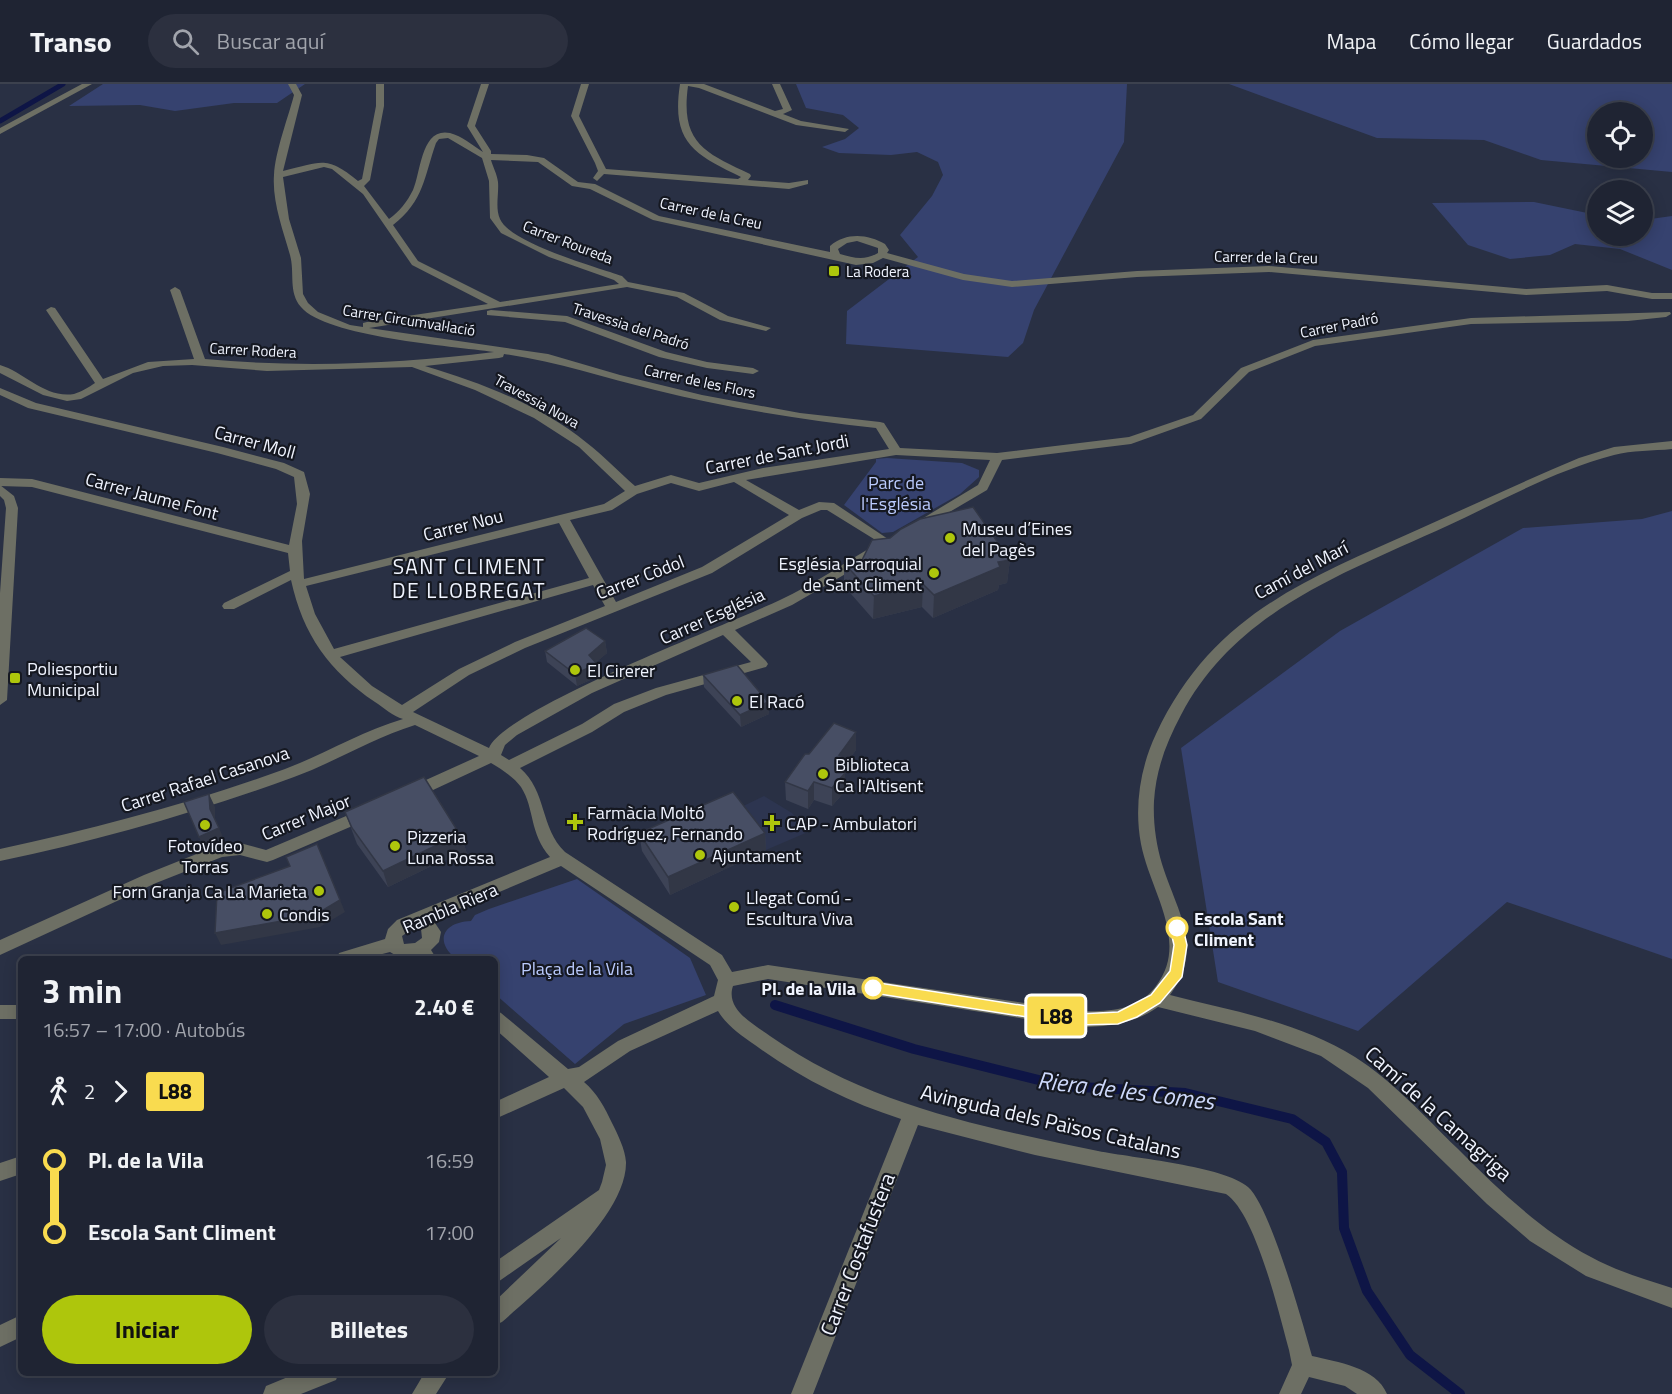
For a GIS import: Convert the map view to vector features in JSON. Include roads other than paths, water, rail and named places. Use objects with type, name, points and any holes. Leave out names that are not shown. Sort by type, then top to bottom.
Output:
[{"type":"street","points":[[0,131],[88,84]]},
{"type":"street","name":"Carrer Circumval·lació","points":[[292,84],[298,93],[278,175],[284,219],[296,258],[298,294],[304,305],[314,314],[348,328],[517,353]]},
{"type":"street","points":[[358,186],[366,180],[380,106],[380,84]]},
{"type":"street","name":"Carrer Roureda","points":[[348,328],[621,287],[625,284],[618,278],[530,245],[505,233],[493,214],[491,171],[485,156],[487,151],[471,126],[485,84]]},
{"type":"street","points":[[585,84],[575,116],[583,134],[598,155],[602,171],[592,186]]},
{"type":"street","points":[[740,182],[747,176],[712,160],[696,147],[681,110],[685,84],[702,86],[807,125],[845,129]]},
{"type":"street","points":[[774,114],[788,110],[776,84]]},
{"type":"street","points":[[390,223],[404,215],[419,190],[430,145],[436,137],[450,136],[485,156]]},
{"type":"street","name":"Carrer de la Creu","points":[[485,156],[537,159],[549,164],[568,183],[581,187],[592,186],[637,210],[666,220],[856,262],[873,260],[882,255],[963,277],[1012,284],[1137,274],[1269,269],[1526,292],[1607,288],[1652,296],[1672,296]]},
{"type":"street","points":[[278,175],[330,165],[366,192],[390,223],[415,263],[498,305]]},
{"type":"street","points":[[602,171],[789,186],[805,182]]},
{"type":"street","name":"Carrer de la Creu","points":[[836,256],[833,252],[836,245],[855,239],[877,243],[884,250],[882,255]]},
{"type":"street","points":[[625,284],[680,295],[724,318],[766,328]]},
{"type":"street","points":[[176,290],[201,362]]},
{"type":"street","points":[[1652,296],[1647,300],[1649,305],[1669,314]]},
{"type":"street","points":[[51,310],[101,384]]},
{"type":"street","name":"Travessia del Padró","points":[[464,310],[567,319],[663,355],[707,365],[753,371]]},
{"type":"street","name":"Carrer Padró","points":[[896,451],[997,457],[1131,440],[1176,426],[1206,411],[1245,370],[1313,343],[1471,321],[1628,318],[1669,314]]},
{"type":"street","points":[[388,333],[389,325],[402,320]]},
{"type":"street","name":"Carrer Rodera","points":[[0,368],[55,396],[77,396],[148,365],[201,362],[266,368],[411,366],[517,353]]},
{"type":"street","name":"Carrer de les Flors","points":[[517,353],[548,357],[646,386],[737,405],[800,416],[880,425],[896,451]]},
{"type":"street","name":"Travessia Nova","points":[[411,366],[472,384],[531,412],[576,439],[633,491]]},
{"type":"street","name":"Carrer Moll","points":[[0,391],[20,402],[47,410],[291,470],[300,475],[304,491],[295,552],[298,578],[308,615],[329,655],[365,690],[408,716],[493,756],[529,786],[543,835],[562,859]]},
{"type":"street","name":"Camí del Marí","points":[[727,980],[768,972],[1078,1019],[1118,1018],[1132,1013],[1155,999],[1177,973],[1180,945],[1149,844],[1146,801],[1154,757],[1165,731],[1185,693],[1212,655],[1236,632],[1277,601],[1323,578],[1583,461],[1614,451],[1672,445]]},
{"type":"street","name":"Carrer de Sant Jordi","points":[[633,491],[671,479],[699,488],[735,478],[896,451]]},
{"type":"street","points":[[914,529],[982,487],[997,457]]},
{"type":"street","points":[[735,478],[798,515]]},
{"type":"street","name":"Carrer Jaume Font","points":[[0,482],[32,483],[295,552]]},
{"type":"street","points":[[0,489],[10,500],[12,508],[0,700]]},
{"type":"street","name":"Carrer Nou","points":[[229,606],[298,578],[608,507],[633,491]]},
{"type":"street","name":"Carrer Còdol","points":[[408,716],[464,672],[520,645],[707,570],[798,515],[819,506],[830,506],[892,541]]},
{"type":"street","points":[[563,519],[612,607]]},
{"type":"street","name":"Carrer Església","points":[[493,756],[499,742],[512,730],[587,690],[726,630],[821,584],[892,541]]},
{"type":"street","points":[[329,655],[597,580]]},
{"type":"street","points":[[507,768],[587,728],[619,708],[661,691],[761,664],[726,630]]},
{"type":"street","name":"Carrer Rafael Casanova","points":[[0,855],[79,839],[270,780],[319,762],[395,725],[408,716]]},
{"type":"street","points":[[399,799],[493,756]]},
{"type":"street","name":"Carrer Major","points":[[0,948],[150,879],[220,851],[240,849],[267,856],[378,808]]},
{"type":"street","points":[[498,1110],[567,1078],[584,1074],[624,1046],[721,1002],[722,989],[727,980],[716,960],[562,859]]},
{"type":"street","name":"Rambla Riera","points":[[352,956],[393,944],[392,939],[398,929],[562,859]]},
{"type":"street","points":[[393,944],[400,951],[424,954],[432,932],[427,924],[416,921]]},
{"type":"street","name":"Camí de la Camagriga","points":[[1155,999],[1275,1030],[1311,1042],[1331,1052],[1371,1079],[1509,1209],[1561,1250],[1603,1274],[1672,1298]]},
{"type":"street","name":"Avinguda dels Països Catalans","points":[[721,1002],[731,1016],[791,1061],[837,1085],[912,1115],[1232,1187],[1243,1196],[1255,1218],[1294,1333],[1302,1365]]},
{"type":"street","points":[[0,1012],[18,1012]]},
{"type":"street","points":[[498,1020],[567,1078],[592,1106],[615,1153],[617,1167],[606,1195],[583,1228],[498,1312]]},
{"type":"street","name":"Carrer Costafustera","points":[[802,1394],[912,1115]]},
{"type":"street","points":[[0,1172],[18,1166]]},
{"type":"street","points":[[498,1272],[606,1195]]},
{"type":"street","points":[[0,1336],[18,1327]]},
{"type":"street","points":[[1290,1394],[1302,1365],[1350,1376],[1376,1394]]},
{"type":"street","points":[[274,1394],[318,1376]]},
{"type":"street","points":[[423,1394],[436,1376]]},
{"type":"waterway","points":[[0,121],[63,84]]},
{"type":"waterway","name":"Riera de les Comes","points":[[775,1005],[914,1049],[1063,1086],[1185,1093],[1292,1119],[1326,1142],[1342,1172],[1344,1228],[1367,1291],[1410,1355],[1460,1394]]},
{"type":"place","name":"La Rodera","points":[[834,271]]},
{"type":"place","name":"Museu d’Eines del Pagès","points":[[950,538]]},
{"type":"place","name":"Església Parroquial de Sant Climent","points":[[934,573]]},
{"type":"place","name":"El Cirerer","points":[[575,670]]},
{"type":"place","name":"Poliesportiu Municipal","points":[[15,678]]},
{"type":"place","name":"El Racó","points":[[737,701]]},
{"type":"place","name":"Biblioteca Ca l'Altisent","points":[[823,774]]},
{"type":"place","name":"Farmàcia Moltó Rodríguez, Fernando","points":[[575,822]]},
{"type":"place","name":"CAP - Ambulatori","points":[[772,823]]},
{"type":"place","name":"Fotovídeo Torras","points":[[205,825]]},
{"type":"place","name":"Pizzeria Luna Rossa","points":[[395,846]]},
{"type":"place","name":"Ajuntament","points":[[700,855]]},
{"type":"place","name":"Forn Granja Ca La Marieta","points":[[319,891]]},
{"type":"place","name":"Llegat Comú - Escultura Viva","points":[[734,907]]},
{"type":"place","name":"Condis","points":[[267,914]]},
{"type":"place","name":"Escola Sant Climent","points":[[1177,928]]},
{"type":"place","name":"Pl. de la Vila","points":[[873,988]]},
{"type":"district","name":"SANT CLIMENT DE LLOBREGAT","points":[[469,578]]},
{"type":"park label","name":"Parc de l'Església","points":[[896,492]]},
{"type":"park label","name":"Plaça de la Vila","points":[[577,968]]}]
